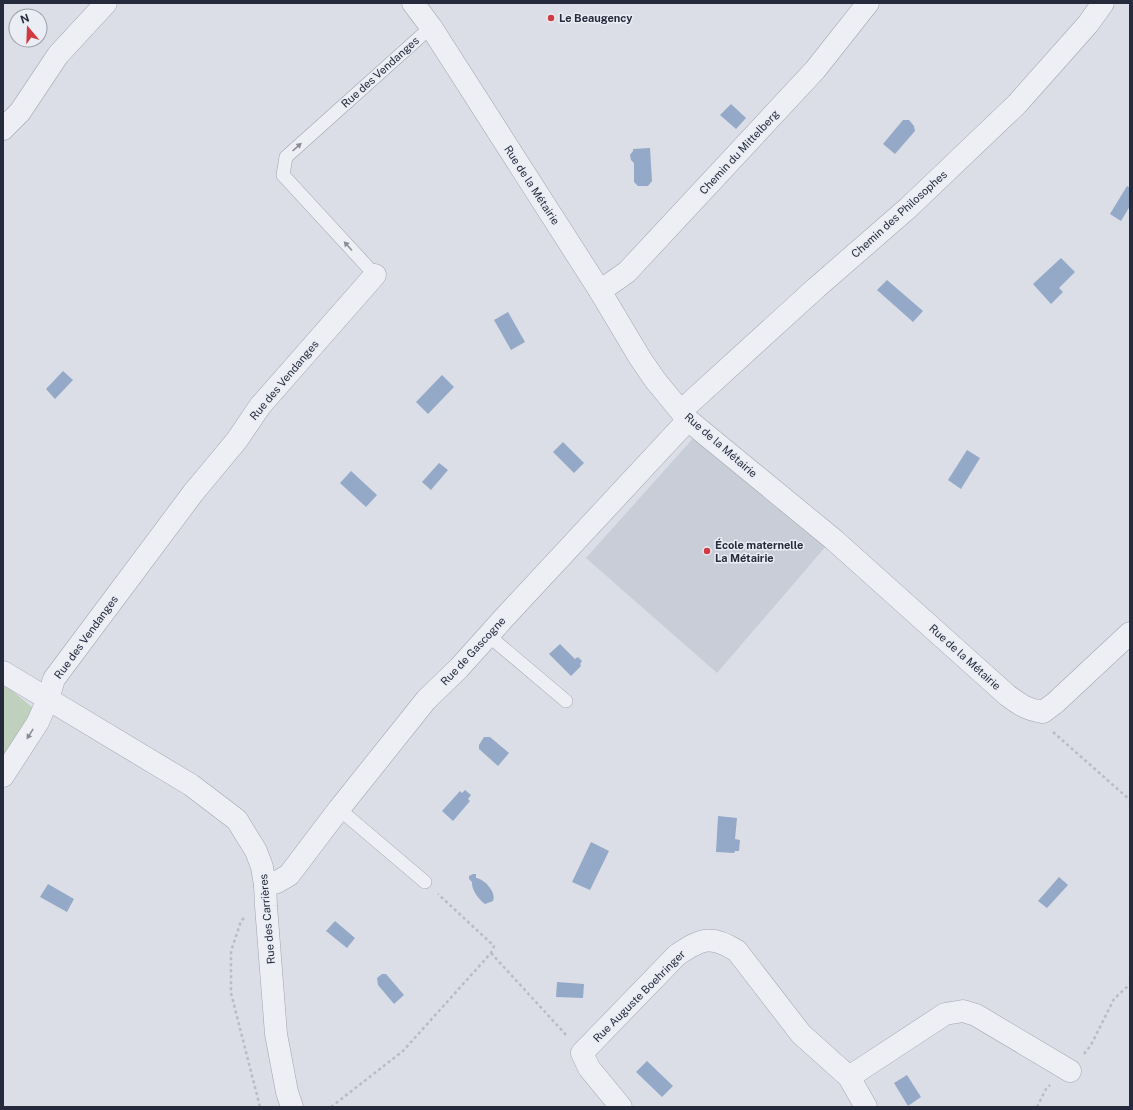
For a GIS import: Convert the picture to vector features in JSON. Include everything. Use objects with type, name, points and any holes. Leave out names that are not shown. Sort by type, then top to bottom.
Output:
[{"type":"street","points":[[3,129],[20,112],[58,55],[106,3]]},
{"type":"street","name":"Rue de la Métairie","points":[[413,3],[431,27],[600,291],[640,358],[655,380],[685,416],[833,539],[1007,695],[1020,705],[1032,711],[1043,712]]},
{"type":"street","name":"Chemin du Mittelberg","points":[[600,291],[627,272],[815,70],[868,3]]},
{"type":"street","name":"Chemin des Philosophes","points":[[685,416],[816,288],[908,208],[1017,104],[1088,24],[1103,3]]},
{"type":"street","name":"Rue des Vendanges","points":[[3,776],[38,722],[48,699],[54,679],[193,493],[237,440],[260,406],[375,275]]},
{"type":"street","name":"Rue de Gascogne","points":[[265,885],[277,882],[289,875],[339,809],[426,700],[489,636],[685,416]]},
{"type":"street","points":[[1043,712],[1055,703],[1130,632]]},
{"type":"street","name":"Rue des Carrières","points":[[3,672],[191,785],[237,820],[256,850],[262,867],[265,885],[276,1034],[287,1092],[292,1107]]},
{"type":"street","name":"Rue Auguste Boehringer","points":[[582,1053],[677,955],[692,945],[706,939],[724,942],[737,950],[801,1034],[848,1076],[866,1107]]},
{"type":"street","points":[[848,1076],[945,1014],[963,1011],[976,1015],[1070,1071]]},
{"type":"street","points":[[582,1053],[589,1068],[621,1107]]},
{"type":"lane","name":"Rue des Vendanges","points":[[375,275],[283,175],[286,157],[431,27]]},
{"type":"lane","points":[[489,636],[566,701]]},
{"type":"lane","points":[[339,809],[425,882]]},
{"type":"path","points":[[1043,712],[1050,729],[1130,800]]},
{"type":"path","points":[[331,1107],[403,1051],[491,953],[494,946],[425,882]]},
{"type":"path","points":[[260,1107],[231,993],[231,950],[241,921],[266,906]]},
{"type":"path","points":[[491,953],[582,1053]]},
{"type":"path","points":[[1070,1071],[1091,1045],[1114,1000],[1130,984]]},
{"type":"shaded area","name":"École maternelle La Métairie","points":[[696,435],[827,545],[717,673],[586,558]]},
{"type":"green space","points":[[3,683],[34,709],[3,762]]},
{"type":"water","points":[[731,104],[746,118],[736,129],[720,115]]},
{"type":"water","points":[[903,120],[909,120],[914,126],[915,131],[895,154],[883,144]]},
{"type":"water","points":[[650,148],[652,181],[648,186],[638,186],[634,182],[634,163],[631,160],[630,155],[633,149]]},
{"type":"water","points":[[1127,186],[1130,188],[1130,206],[1121,221],[1110,214]]},
{"type":"water","points":[[1061,258],[1075,272],[1059,288],[1063,292],[1051,304],[1033,284]]},
{"type":"water","points":[[887,280],[923,311],[913,322],[877,290]]},
{"type":"water","points":[[508,312],[525,342],[511,350],[494,320]]},
{"type":"water","points":[[63,371],[73,380],[55,399],[46,389]]},
{"type":"water","points":[[442,375],[454,387],[428,414],[416,402]]},
{"type":"water","points":[[563,442],[584,463],[574,473],[553,452]]},
{"type":"water","points":[[967,450],[980,458],[961,489],[948,480]]},
{"type":"water","points":[[439,463],[448,470],[431,490],[422,482]]},
{"type":"water","points":[[351,471],[377,495],[366,507],[340,483]]},
{"type":"water","points":[[560,644],[575,659],[578,657],[582,661],[580,664],[581,666],[571,676],[549,654]]},
{"type":"water","points":[[484,737],[490,737],[509,753],[498,766],[479,749],[479,745]]},
{"type":"water","points":[[465,790],[471,795],[468,799],[470,801],[453,821],[442,811],[460,791],[462,793]]},
{"type":"water","points":[[718,816],[737,818],[735,839],[740,840],[739,851],[735,851],[734,853],[716,852]]},
{"type":"water","points":[[591,842],[609,851],[590,890],[572,882]]},
{"type":"water","points":[[476,874],[476,878],[483,881],[492,890],[494,898],[493,901],[485,904],[478,897],[474,891],[472,882],[469,879],[469,876]]},
{"type":"water","points":[[1059,877],[1068,885],[1047,908],[1038,901]]},
{"type":"water","points":[[48,884],[74,899],[67,912],[40,897]]},
{"type":"water","points":[[335,921],[355,938],[347,948],[326,931]]},
{"type":"water","points":[[382,974],[386,974],[404,995],[394,1004],[378,985],[377,978]]},
{"type":"water","points":[[557,982],[584,984],[583,998],[556,997]]},
{"type":"water","points":[[647,1061],[673,1086],[662,1097],[636,1072]]},
{"type":"water","points":[[907,1075],[921,1097],[908,1106],[894,1083]]},
{"type":"place","name":"Le Beaugency","points":[[551,18]]},
{"type":"place","name":"École maternelle La Métairie","points":[[707,551]]}]
